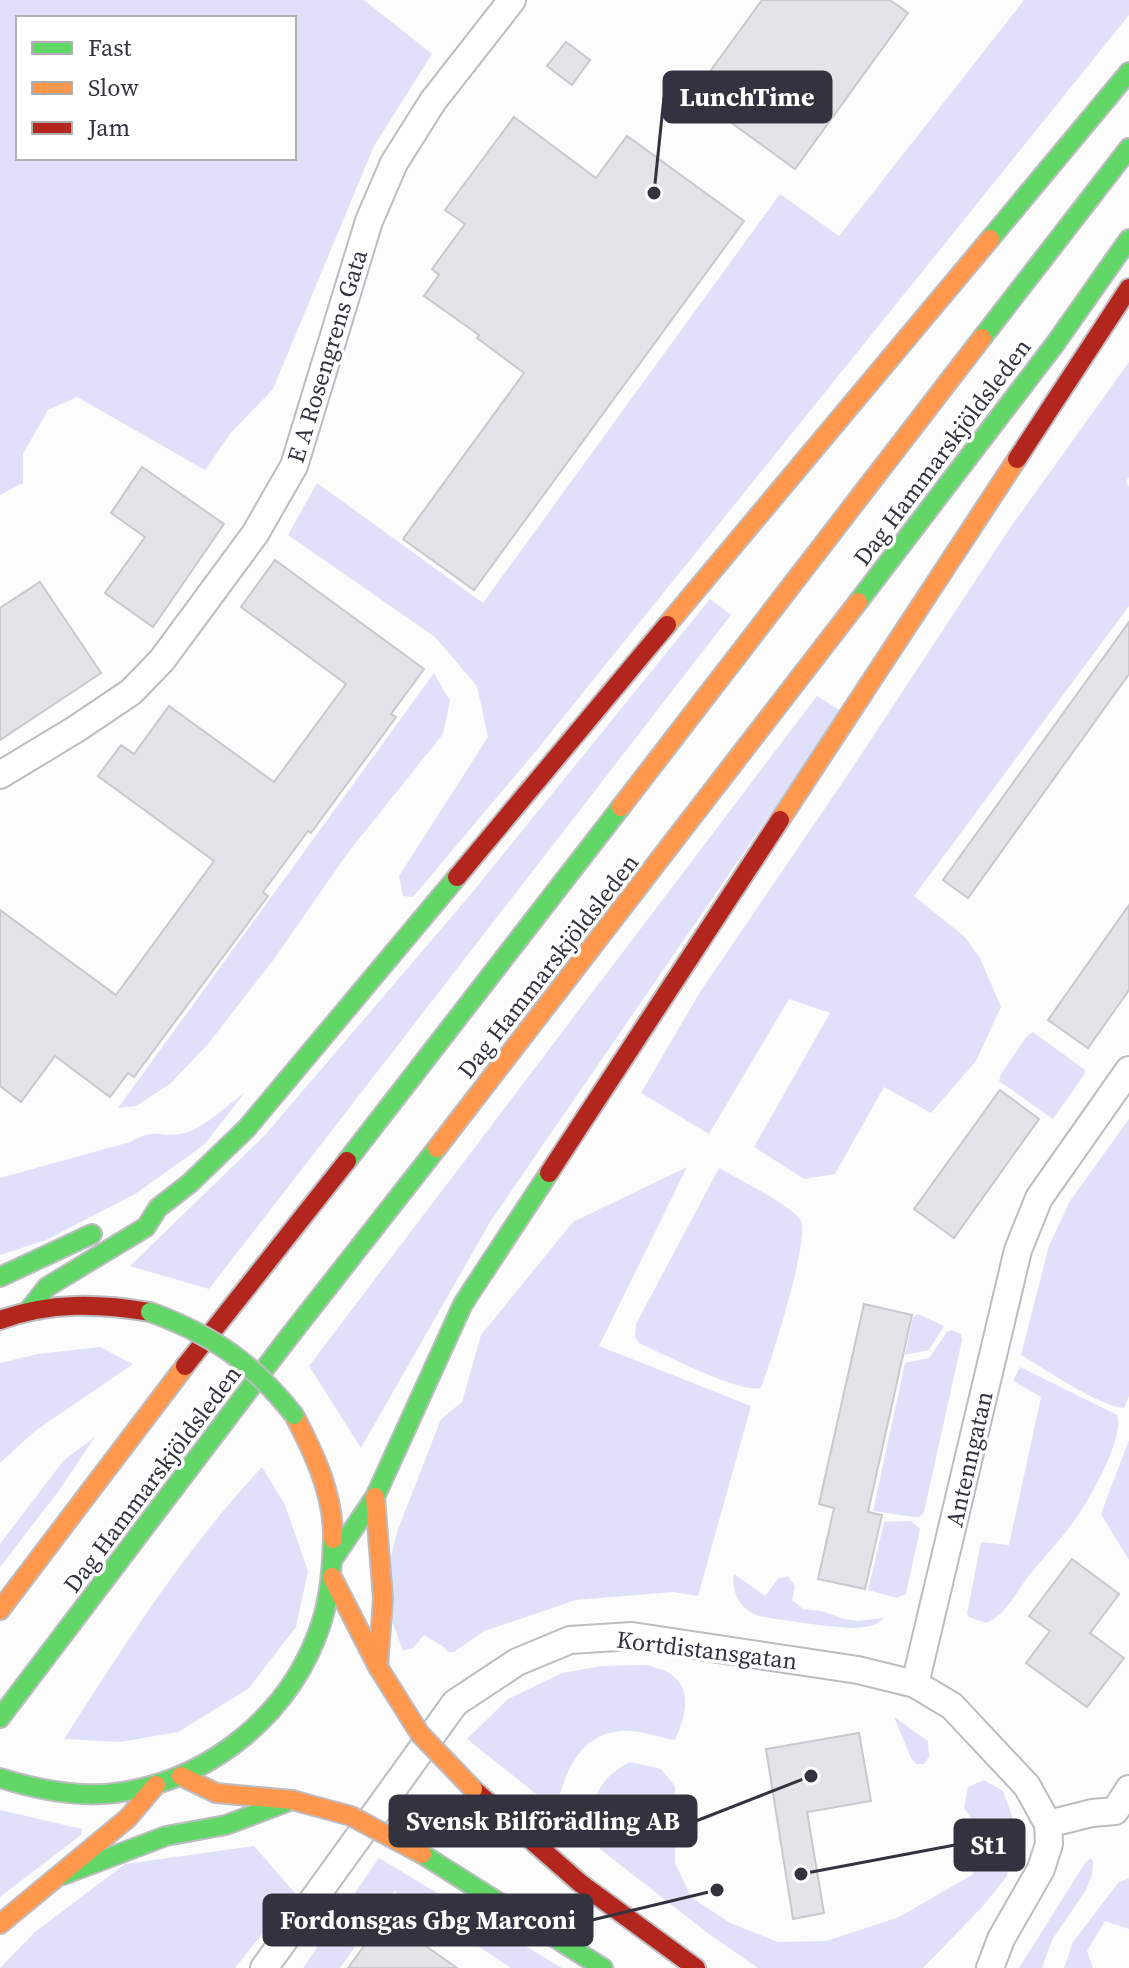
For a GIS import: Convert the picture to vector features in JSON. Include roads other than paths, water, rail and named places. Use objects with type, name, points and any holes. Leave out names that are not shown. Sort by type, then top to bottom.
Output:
[{"type":"main road","points":[[28,1311],[47,1287],[146,1227],[158,1208],[190,1183],[247,1128],[1129,72]]},
{"type":"main road","name":"Dag Hammarskjöldsleden","points":[[0,1610],[234,1301],[372,1130],[1129,148]]},
{"type":"main road","name":"Dag Hammarskjöldsleden","points":[[0,1718],[285,1342],[599,939],[1055,344],[1129,239]]},
{"type":"main road","points":[[333,1568],[375,1497],[463,1304],[1129,288]]},
{"type":"main road","points":[[135,1212],[158,1208]]},
{"type":"main road","points":[[0,1277],[111,1224]]},
{"type":"main road","points":[[0,1778],[68,1793],[112,1793],[156,1785],[210,1762],[238,1744],[262,1722],[302,1670],[316,1640],[333,1568],[329,1499],[309,1441],[294,1415],[255,1369],[232,1350],[206,1334],[150,1312],[120,1306],[89,1304],[28,1311],[2,1318]]},
{"type":"main road","points":[[375,1497],[383,1599],[378,1667]]},
{"type":"main road","points":[[333,1568],[378,1667],[420,1734],[473,1789],[580,1883],[696,1968]]},
{"type":"main road","points":[[181,1776],[216,1793],[292,1800],[351,1816],[422,1854],[603,1968]]},
{"type":"main road","points":[[0,1924],[63,1875],[128,1818],[156,1785]]},
{"type":"main road","points":[[63,1875],[166,1836],[226,1825],[292,1800]]},
{"type":"street","name":"E A Rosengrens Gata","points":[[0,775],[131,692],[162,660],[255,534],[294,466],[369,221],[394,163],[433,101],[512,0]]},
{"type":"street","name":"Antenngatan","points":[[915,1684],[1018,1250],[1039,1198],[1129,1070]]},
{"type":"street","name":"Kortdistansgatan","points":[[264,1968],[455,1703],[517,1662],[570,1640],[632,1636],[858,1670],[915,1684]]},
{"type":"street","points":[[915,1684],[952,1706],[983,1738],[1027,1786],[1048,1824],[1049,1844],[1041,1869],[1001,1939],[990,1968]]},
{"type":"street","points":[[1048,1824],[1124,1806]]},
{"type":"street","points":[[974,1968],[1001,1939]]},
{"type":"place","name":"LunchTime","points":[[654,193]]},
{"type":"place","name":"Svensk Bilförädling AB","points":[[811,1776]]},
{"type":"place","name":"St1","points":[[801,1874]]},
{"type":"place","name":"Fordonsgas Gbg Marconi","points":[[717,1890]]}]
